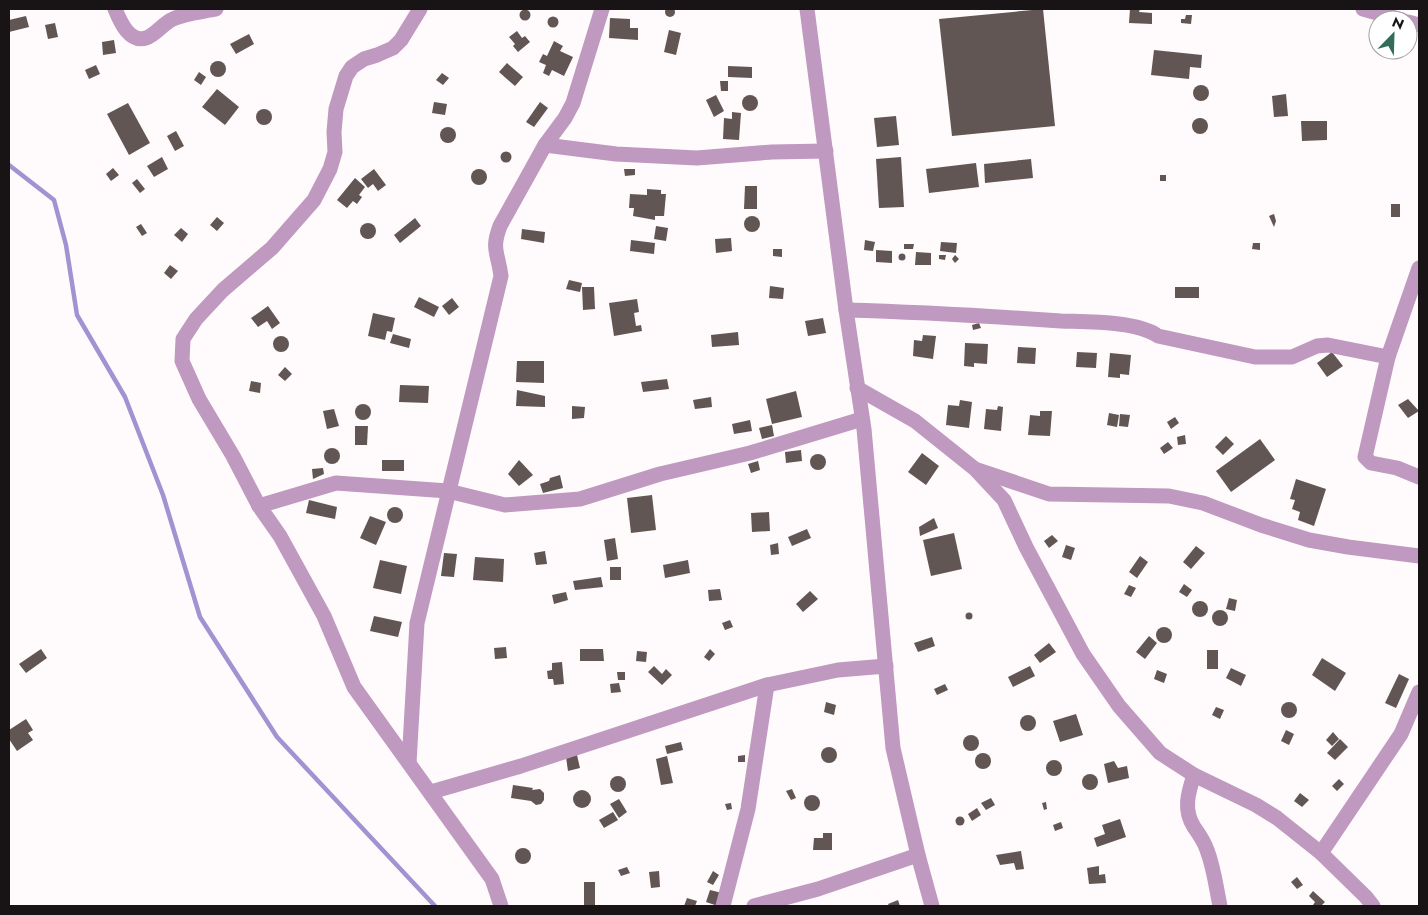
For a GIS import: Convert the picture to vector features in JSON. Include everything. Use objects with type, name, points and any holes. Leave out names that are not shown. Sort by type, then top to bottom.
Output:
[{"type":"street","points":[[115,9],[129,34],[146,38],[169,20],[178,16],[216,9]]},
{"type":"street","points":[[420,9],[401,40],[393,48],[364,59],[352,67],[346,76],[336,109],[334,132],[336,152],[330,169],[314,200],[272,248],[223,290],[196,319],[183,339],[182,361],[198,400],[232,456],[259,506],[280,536],[324,616],[354,687],[492,879],[501,906]]},
{"type":"street","points":[[409,763],[417,623],[501,276],[499,261],[494,249],[496,237],[500,226],[545,145],[566,118],[573,103],[602,9]]},
{"type":"street","points":[[807,9],[862,419],[893,748],[932,906]]},
{"type":"street","points":[[545,145],[616,154],[697,158],[772,152],[826,151]]},
{"type":"street","points":[[1419,268],[1388,357],[1365,457],[1370,463],[1397,468],[1419,477]]},
{"type":"street","points":[[846,310],[930,312],[1144,328],[1158,336],[1255,357],[1292,357],[1317,346],[1328,345],[1388,357]]},
{"type":"street","points":[[858,388],[915,420],[975,469],[1004,500],[1026,547],[1083,654],[1119,706],[1160,753],[1194,775],[1256,805],[1270,814],[1321,853],[1373,906]]},
{"type":"street","points":[[259,506],[336,483],[448,491],[505,505],[580,499],[660,474],[750,453],[862,419]]},
{"type":"street","points":[[975,469],[1049,494],[1169,496],[1203,503],[1260,525],[1309,540],[1419,556]]},
{"type":"street","points":[[431,792],[521,766],[766,685],[838,670],[886,666]]},
{"type":"street","points":[[723,906],[748,809],[766,685]]},
{"type":"street","points":[[1321,853],[1401,734],[1419,692]]},
{"type":"street","points":[[1194,775],[1187,798],[1187,812],[1192,825],[1206,847],[1213,867],[1220,906]]},
{"type":"street","points":[[754,906],[818,889],[918,855]]},
{"type":"building","points":[[670,7],[675,12],[670,17],[665,12]]},
{"type":"building","points":[[1043,9],[1055,126],[952,136],[939,19]]},
{"type":"building","points":[[1130,9],[1140,9],[1139,12],[1152,13],[1152,24],[1129,23]]},
{"type":"building","points":[[523,10],[527,10],[530,15],[529,19],[523,20],[520,17],[520,13]]},
{"type":"building","points":[[1186,15],[1192,15],[1191,24],[1181,23],[1181,19],[1185,19]]},
{"type":"building","points":[[26,16],[29,27],[9,32],[9,20]]},
{"type":"building","points":[[551,17],[555,17],[558,22],[557,26],[551,27],[548,24],[548,20]]},
{"type":"building","points":[[610,18],[630,19],[630,28],[638,28],[638,40],[609,38]]},
{"type":"building","points":[[55,23],[58,37],[48,39],[45,25]]},
{"type":"building","points":[[669,30],[681,33],[676,55],[664,52]]},
{"type":"building","points":[[517,31],[522,38],[525,36],[530,42],[518,52],[513,46],[515,44],[509,37]]},
{"type":"building","points":[[249,34],[254,44],[236,54],[230,44]]},
{"type":"building","points":[[114,40],[116,53],[103,55],[102,42]]},
{"type":"building","points":[[554,41],[563,46],[560,51],[573,57],[564,76],[552,70],[549,76],[543,73],[546,65],[539,62],[543,54],[547,56]]},
{"type":"building","points":[[1154,50],[1202,55],[1201,68],[1190,67],[1189,79],[1151,75]]},
{"type":"building","points":[[218,61],[224,63],[226,69],[224,75],[218,77],[212,75],[210,69],[212,63]]},
{"type":"building","points":[[507,63],[523,77],[515,86],[499,72]]},
{"type":"building","points":[[96,65],[100,74],[89,79],[85,70]]},
{"type":"building","points":[[728,66],[752,67],[752,78],[728,77]]},
{"type":"building","points":[[199,72],[206,77],[201,85],[194,80]]},
{"type":"building","points":[[442,73],[449,78],[443,85],[436,80]]},
{"type":"building","points":[[720,81],[728,81],[728,91],[721,91]]},
{"type":"building","points":[[1201,85],[1207,87],[1209,93],[1207,99],[1201,101],[1195,99],[1193,93],[1195,87]]},
{"type":"building","points":[[217,89],[239,107],[225,125],[202,107]]},
{"type":"building","points":[[1286,94],[1288,116],[1274,117],[1272,96]]},
{"type":"building","points":[[716,95],[724,111],[714,117],[706,100]]},
{"type":"building","points":[[750,95],[756,97],[758,103],[756,109],[750,111],[744,109],[742,103],[744,97]]},
{"type":"building","points":[[434,102],[447,104],[445,115],[432,113]]},
{"type":"building","points":[[540,102],[548,108],[534,127],[526,122]]},
{"type":"building","points":[[128,103],[150,143],[129,155],[107,114]]},
{"type":"building","points":[[264,109],[270,111],[272,117],[270,123],[264,125],[258,123],[256,117],[258,111]]},
{"type":"building","points":[[732,112],[741,113],[739,140],[723,139],[724,118],[732,119]]},
{"type":"building","points":[[896,116],[899,145],[877,147],[874,118]]},
{"type":"building","points":[[1200,118],[1206,120],[1208,126],[1206,132],[1200,134],[1194,132],[1192,126],[1194,120]]},
{"type":"building","points":[[1301,121],[1327,121],[1327,140],[1302,141]]},
{"type":"building","points":[[448,127],[454,129],[456,135],[454,141],[448,143],[442,141],[440,135],[442,129]]},
{"type":"building","points":[[176,131],[184,146],[175,151],[167,136]]},
{"type":"building","points":[[506,151],[512,157],[506,163],[500,157]]},
{"type":"building","points":[[162,157],[168,169],[154,177],[147,166]]},
{"type":"building","points":[[901,157],[904,207],[879,208],[876,159]]},
{"type":"building","points":[[1031,159],[1033,178],[985,183],[984,164]]},
{"type":"building","points":[[976,163],[979,187],[929,193],[926,169]]},
{"type":"building","points":[[113,168],[119,175],[111,181],[106,174]]},
{"type":"building","points":[[374,169],[386,185],[378,191],[373,184],[368,188],[361,179]]},
{"type":"building","points":[[479,169],[485,171],[487,177],[485,183],[479,185],[473,183],[471,177],[473,171]]},
{"type":"building","points":[[624,169],[635,169],[635,175],[625,176]]},
{"type":"building","points":[[1160,175],[1166,175],[1166,181],[1160,181]]},
{"type":"building","points":[[355,178],[365,187],[359,195],[362,197],[357,204],[353,201],[347,208],[337,200]]},
{"type":"building","points":[[137,179],[145,189],[140,193],[132,183]]},
{"type":"building","points":[[745,186],[757,186],[757,209],[744,209]]},
{"type":"building","points":[[647,189],[661,190],[661,194],[666,194],[664,216],[655,216],[655,220],[633,216],[634,208],[629,208],[630,194],[647,195]]},
{"type":"building","points":[[1391,204],[1400,204],[1400,217],[1391,217]]},
{"type":"building","points":[[1274,214],[1276,221],[1274,227],[1269,216]]},
{"type":"building","points":[[752,216],[758,218],[760,224],[758,230],[752,232],[746,230],[744,224],[746,218]]},
{"type":"building","points":[[217,217],[224,223],[217,231],[210,225]]},
{"type":"building","points":[[415,218],[421,226],[400,243],[394,235]]},
{"type":"building","points":[[368,223],[374,225],[376,231],[374,237],[368,239],[362,237],[360,231],[362,225]]},
{"type":"building","points":[[141,224],[147,233],[142,236],[136,227]]},
{"type":"building","points":[[656,226],[668,228],[666,241],[654,239]]},
{"type":"building","points":[[181,228],[188,234],[182,242],[174,235]]},
{"type":"building","points":[[522,229],[545,232],[544,243],[521,239]]},
{"type":"building","points":[[731,238],[732,251],[716,253],[715,239]]},
{"type":"building","points":[[631,240],[655,243],[654,254],[630,251]]},
{"type":"building","points":[[865,240],[875,242],[873,251],[864,250]]},
{"type":"building","points":[[941,242],[957,243],[956,253],[940,251]]},
{"type":"building","points":[[1253,243],[1260,243],[1260,250],[1252,249]]},
{"type":"building","points":[[904,244],[914,244],[913,249],[904,249]]},
{"type":"building","points":[[773,249],[782,249],[782,257],[773,256]]},
{"type":"building","points":[[876,250],[892,251],[892,263],[876,262]]},
{"type":"building","points":[[916,252],[931,253],[931,265],[915,265]]},
{"type":"building","points":[[902,254],[905,257],[902,260],[899,257]]},
{"type":"building","points":[[939,255],[946,255],[945,260],[939,259]]},
{"type":"building","points":[[955,255],[959,259],[955,263],[952,259]]},
{"type":"building","points":[[170,265],[178,271],[171,279],[164,273]]},
{"type":"building","points":[[569,280],[582,283],[580,292],[566,289]]},
{"type":"building","points":[[770,286],[784,288],[783,299],[769,298]]},
{"type":"building","points":[[582,287],[594,287],[595,309],[583,310]]},
{"type":"building","points":[[1175,287],[1199,287],[1199,298],[1175,298]]},
{"type":"building","points":[[419,297],[439,307],[434,317],[414,307]]},
{"type":"building","points":[[452,298],[459,307],[449,315],[442,306]]},
{"type":"building","points":[[637,299],[639,312],[634,313],[636,326],[641,325],[642,331],[614,336],[609,303]]},
{"type":"building","points":[[268,306],[280,323],[272,329],[267,321],[258,327],[251,318]]},
{"type":"building","points":[[373,313],[395,318],[392,332],[387,331],[385,340],[368,336]]},
{"type":"building","points":[[823,318],[826,333],[808,336],[805,321]]},
{"type":"building","points":[[979,323],[981,328],[973,330],[972,325]]},
{"type":"building","points":[[738,332],[739,345],[712,347],[711,335]]},
{"type":"building","points":[[393,334],[411,339],[409,348],[390,343]]},
{"type":"building","points":[[923,335],[936,336],[933,359],[913,356],[914,340],[922,341]]},
{"type":"building","points":[[281,336],[287,338],[289,344],[287,350],[281,352],[275,350],[273,344],[275,338]]},
{"type":"building","points":[[965,343],[988,344],[987,364],[974,363],[974,367],[964,366]]},
{"type":"building","points":[[1018,347],[1036,348],[1035,364],[1017,363]]},
{"type":"building","points":[[1077,352],[1097,353],[1096,368],[1076,367]]},
{"type":"building","points":[[1332,352],[1343,366],[1327,377],[1317,363]]},
{"type":"building","points":[[1110,353],[1131,355],[1129,375],[1120,374],[1120,378],[1108,377]]},
{"type":"building","points":[[517,361],[544,361],[544,383],[516,382]]},
{"type":"building","points":[[285,367],[292,374],[285,381],[278,375]]},
{"type":"building","points":[[667,379],[669,389],[643,392],[641,382]]},
{"type":"building","points":[[251,381],[261,383],[260,393],[249,391]]},
{"type":"building","points":[[400,385],[429,386],[428,403],[399,402]]},
{"type":"building","points":[[517,390],[545,396],[545,407],[516,406]]},
{"type":"building","points":[[796,391],[802,417],[772,424],[766,399]]},
{"type":"building","points":[[711,397],[712,407],[695,409],[693,400]]},
{"type":"building","points":[[1408,399],[1419,411],[1408,418],[1398,405]]},
{"type":"building","points":[[960,400],[972,402],[969,428],[946,425],[948,405],[959,406]]},
{"type":"building","points":[[363,404],[369,406],[371,412],[369,418],[363,420],[357,418],[355,412],[357,406]]},
{"type":"building","points":[[572,406],[585,407],[584,418],[572,419]]},
{"type":"building","points":[[998,406],[1003,407],[1001,431],[984,429],[986,409],[997,410]]},
{"type":"building","points":[[334,409],[339,426],[327,429],[323,411]]},
{"type":"building","points":[[1040,411],[1052,411],[1050,436],[1028,435],[1030,415],[1040,416]]},
{"type":"building","points":[[1109,413],[1119,415],[1117,427],[1107,425]]},
{"type":"building","points":[[1120,414],[1130,415],[1128,427],[1119,426]]},
{"type":"building","points":[[1175,417],[1179,423],[1171,429],[1167,422]]},
{"type":"building","points":[[750,420],[752,431],[734,434],[732,424]]},
{"type":"building","points":[[772,425],[774,436],[762,439],[759,428]]},
{"type":"building","points":[[355,426],[368,426],[367,445],[355,445]]},
{"type":"building","points":[[1185,435],[1186,444],[1178,445],[1177,437]]},
{"type":"building","points":[[1226,436],[1234,444],[1223,455],[1215,447]]},
{"type":"building","points":[[1260,439],[1275,460],[1231,492],[1216,471]]},
{"type":"building","points":[[1168,442],[1173,448],[1164,454],[1160,448]]},
{"type":"building","points":[[332,448],[338,450],[340,456],[338,462],[332,464],[326,462],[324,456],[326,450]]},
{"type":"building","points":[[801,450],[802,461],[786,463],[785,452]]},
{"type":"building","points":[[922,453],[939,466],[926,485],[908,472]]},
{"type":"building","points":[[818,454],[824,456],[826,462],[824,468],[818,470],[812,468],[810,462],[812,456]]},
{"type":"building","points":[[382,460],[404,460],[404,471],[382,471]]},
{"type":"building","points":[[519,460],[533,475],[519,486],[508,474]]},
{"type":"building","points":[[758,461],[760,470],[751,473],[748,464]]},
{"type":"building","points":[[323,468],[324,474],[313,479],[312,469]]},
{"type":"building","points":[[560,475],[563,488],[543,493],[540,484]]},
{"type":"building","points":[[1296,479],[1326,489],[1314,526],[1298,520],[1300,512],[1292,509],[1295,500],[1290,499]]},
{"type":"building","points":[[652,495],[656,530],[631,533],[627,498]]},
{"type":"building","points":[[309,500],[337,507],[335,519],[306,513]]},
{"type":"building","points":[[395,507],[401,509],[403,515],[401,521],[395,523],[389,521],[387,515],[389,509]]},
{"type":"building","points":[[769,512],[770,531],[752,532],[751,513]]},
{"type":"building","points":[[370,516],[386,522],[376,545],[360,538]]},
{"type":"building","points":[[934,518],[938,528],[920,536],[919,527]]},
{"type":"building","points":[[807,529],[811,538],[792,546],[788,537]]},
{"type":"building","points":[[954,533],[962,569],[931,576],[923,540]]},
{"type":"building","points":[[1052,535],[1058,541],[1049,548],[1044,541]]},
{"type":"building","points":[[615,538],[618,559],[607,561],[604,540]]},
{"type":"building","points":[[778,543],[779,554],[771,555],[770,545]]},
{"type":"building","points":[[1066,545],[1075,548],[1071,560],[1062,557]]},
{"type":"building","points":[[1196,546],[1205,553],[1191,569],[1183,562]]},
{"type":"building","points":[[545,551],[547,564],[536,565],[534,553]]},
{"type":"building","points":[[444,553],[457,554],[454,577],[441,576]]},
{"type":"building","points":[[1140,556],[1148,562],[1137,578],[1129,572]]},
{"type":"building","points":[[475,557],[504,559],[503,582],[473,580]]},
{"type":"building","points":[[380,560],[407,566],[401,594],[373,588]]},
{"type":"building","points":[[688,560],[690,573],[665,578],[663,565]]},
{"type":"building","points":[[610,567],[621,567],[621,580],[610,580]]},
{"type":"building","points":[[601,577],[603,587],[575,590],[573,581]]},
{"type":"building","points":[[1184,584],[1192,590],[1187,597],[1179,592]]},
{"type":"building","points":[[1129,585],[1136,588],[1131,597],[1124,594]]},
{"type":"building","points":[[720,589],[722,600],[709,601],[708,590]]},
{"type":"building","points":[[810,591],[818,599],[803,612],[796,604]]},
{"type":"building","points":[[566,592],[568,600],[554,604],[552,595]]},
{"type":"building","points":[[1229,598],[1237,600],[1235,611],[1226,609]]},
{"type":"building","points":[[1200,601],[1206,603],[1208,609],[1206,615],[1200,617],[1194,615],[1192,609],[1194,603]]},
{"type":"building","points":[[1220,610],[1226,612],[1228,618],[1226,624],[1220,626],[1214,624],[1212,618],[1214,612]]},
{"type":"building","points":[[969,613],[972,616],[969,619],[966,616]]},
{"type":"building","points":[[374,616],[402,622],[398,637],[370,631]]},
{"type":"building","points":[[730,620],[733,627],[725,630],[722,623]]},
{"type":"building","points":[[1164,627],[1170,629],[1172,635],[1170,641],[1164,643],[1158,641],[1156,635],[1158,629]]},
{"type":"building","points":[[1149,636],[1157,643],[1145,659],[1136,652]]},
{"type":"building","points":[[932,637],[935,646],[918,652],[914,643]]},
{"type":"building","points":[[1049,643],[1056,652],[1040,663],[1034,655]]},
{"type":"building","points":[[506,647],[507,658],[495,659],[494,648]]},
{"type":"building","points":[[41,649],[47,658],[26,673],[19,664]]},
{"type":"building","points":[[580,649],[603,649],[604,661],[580,661]]},
{"type":"building","points":[[710,649],[715,654],[709,661],[704,657]]},
{"type":"building","points":[[1207,650],[1218,650],[1218,669],[1207,669]]},
{"type":"building","points":[[637,651],[647,652],[646,662],[636,661]]},
{"type":"building","points":[[1322,658],[1346,673],[1335,691],[1312,675]]},
{"type":"building","points":[[562,662],[564,684],[554,685],[553,679],[548,679],[547,671],[552,670],[552,663]]},
{"type":"building","points":[[654,666],[662,674],[666,669],[672,675],[662,685],[648,672]]},
{"type":"building","points":[[1030,666],[1035,676],[1013,687],[1008,677]]},
{"type":"building","points":[[1231,668],[1246,675],[1241,686],[1226,678]]},
{"type":"building","points":[[1157,670],[1167,674],[1164,683],[1154,679]]},
{"type":"building","points":[[617,672],[625,672],[625,680],[618,680]]},
{"type":"building","points":[[1399,674],[1409,679],[1396,708],[1385,703]]},
{"type":"building","points":[[619,683],[621,692],[611,693],[610,684]]},
{"type":"building","points":[[945,684],[948,690],[937,695],[934,689]]},
{"type":"building","points":[[826,702],[836,705],[834,715],[824,712]]},
{"type":"building","points":[[1289,702],[1295,704],[1297,710],[1295,716],[1289,718],[1283,716],[1281,710],[1283,704]]},
{"type":"building","points":[[1216,707],[1224,710],[1220,719],[1212,715]]},
{"type":"building","points":[[1076,714],[1083,735],[1060,742],[1053,721]]},
{"type":"building","points":[[1028,715],[1034,717],[1036,723],[1034,729],[1028,731],[1022,729],[1020,723],[1022,717]]},
{"type":"building","points":[[26,719],[33,730],[28,733],[33,740],[17,751],[9,739],[9,730]]},
{"type":"building","points":[[1286,730],[1294,734],[1289,745],[1281,741]]},
{"type":"building","points":[[1333,732],[1339,739],[1332,746],[1326,740]]},
{"type":"building","points":[[971,735],[977,737],[979,743],[977,749],[971,751],[965,749],[963,743],[965,737]]},
{"type":"building","points":[[1340,739],[1348,747],[1335,760],[1327,753]]},
{"type":"building","points":[[681,742],[683,750],[667,754],[665,746]]},
{"type":"building","points":[[829,747],[835,749],[837,755],[835,761],[829,763],[823,761],[821,755],[823,749]]},
{"type":"building","points":[[983,753],[989,755],[991,761],[989,767],[983,769],[977,767],[975,761],[977,755]]},
{"type":"building","points":[[577,755],[580,768],[568,771],[566,757]]},
{"type":"building","points":[[745,755],[745,762],[738,762],[738,756]]},
{"type":"building","points":[[667,756],[673,783],[661,785],[656,759]]},
{"type":"building","points":[[1054,760],[1060,762],[1062,768],[1060,774],[1054,776],[1048,774],[1046,768],[1048,762]]},
{"type":"building","points":[[1114,761],[1118,768],[1127,766],[1129,778],[1108,783],[1104,764]]},
{"type":"building","points":[[1090,774],[1096,776],[1098,782],[1096,788],[1090,790],[1084,788],[1082,782],[1084,776]]},
{"type":"building","points":[[618,776],[624,778],[626,784],[624,790],[618,792],[612,790],[610,784],[612,778]]},
{"type":"building","points":[[1339,779],[1344,784],[1337,791],[1332,786]]},
{"type":"building","points":[[513,785],[533,788],[532,790],[540,789],[544,793],[544,800],[541,804],[536,805],[531,801],[511,798]]},
{"type":"building","points":[[792,789],[796,798],[791,800],[786,791]]},
{"type":"building","points":[[582,790],[588,793],[591,799],[588,805],[582,808],[576,805],[573,799],[576,793]]},
{"type":"building","points":[[1300,793],[1309,800],[1302,807],[1294,801]]},
{"type":"building","points":[[812,795],[818,797],[820,803],[818,809],[812,811],[806,809],[804,803],[806,797]]},
{"type":"building","points":[[991,798],[995,805],[986,810],[981,803]]},
{"type":"building","points":[[619,799],[627,812],[619,818],[610,804]]},
{"type":"building","points":[[1046,802],[1047,809],[1044,810],[1042,803]]},
{"type":"building","points":[[731,803],[732,809],[727,810],[725,804]]},
{"type":"building","points":[[977,808],[981,815],[972,821],[968,814]]},
{"type":"building","points":[[613,812],[618,820],[604,828],[599,820]]},
{"type":"building","points":[[960,817],[964,821],[960,825],[956,821]]},
{"type":"building","points":[[1120,819],[1126,837],[1097,847],[1094,838],[1105,834],[1102,825]]},
{"type":"building","points":[[1061,822],[1063,828],[1055,831],[1053,825]]},
{"type":"building","points":[[823,833],[832,833],[832,850],[813,850],[814,838],[823,838]]},
{"type":"building","points":[[523,848],[529,850],[531,856],[529,862],[523,864],[517,862],[515,856],[517,850]]},
{"type":"building","points":[[1021,851],[1024,869],[1016,870],[1014,863],[1000,865],[996,855]]},
{"type":"building","points":[[1099,866],[1099,875],[1105,874],[1106,883],[1089,884],[1087,868]]},
{"type":"building","points":[[627,867],[630,873],[621,876],[618,870]]},
{"type":"building","points":[[659,871],[660,887],[651,888],[649,872]]},
{"type":"building","points":[[713,871],[719,875],[713,885],[707,882]]},
{"type":"building","points":[[1297,877],[1303,885],[1297,889],[1291,882]]},
{"type":"building","points":[[584,882],[595,882],[595,906],[584,906]]},
{"type":"building","points":[[710,890],[722,893],[718,906],[706,902]]},
{"type":"building","points":[[1313,891],[1325,902],[1321,906],[1313,905],[1315,902],[1309,896]]},
{"type":"building","points":[[687,898],[697,901],[695,906],[684,906]]},
{"type":"building","points":[[898,900],[900,906],[889,906],[888,904]]},
{"type":"waterway","points":[[9,165],[54,200],[66,245],[77,315],[125,397],[163,495],[200,617],[277,737],[435,906]]}]
